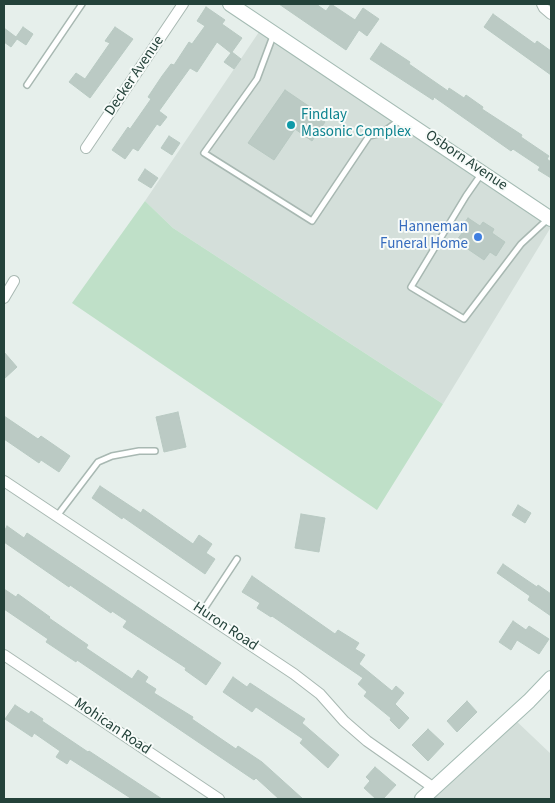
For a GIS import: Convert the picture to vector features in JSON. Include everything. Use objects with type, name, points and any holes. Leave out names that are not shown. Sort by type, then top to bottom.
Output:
[{"type":"main road","name":"Osborn Avenue","points":[[230,4],[551,217]]},
{"type":"main road","points":[[422,799],[529,701],[551,678]]},
{"type":"street","name":"Decker Avenue","points":[[86,148],[183,4]]},
{"type":"street","points":[[542,4],[551,14]]},
{"type":"street","points":[[4,298],[14,281]]},
{"type":"street","name":"Huron Road","points":[[4,482],[294,674],[320,694],[344,721],[367,741],[434,788]]},
{"type":"street","name":"Mohican Road","points":[[4,655],[219,799]]},
{"type":"lane","points":[[27,86],[82,4]]},
{"type":"lane","points":[[274,33],[257,78],[204,153],[312,221],[369,136],[382,133],[401,118]]},
{"type":"lane","points":[[482,173],[411,287],[464,319],[521,244],[551,217]]},
{"type":"lane","points":[[57,517],[98,462],[112,456],[155,451]]},
{"type":"lane","points":[[202,612],[237,559]]},
{"type":"shaded area","points":[[263,26],[551,219],[551,227],[443,404],[173,228],[145,201]]},
{"type":"shaded area","points":[[512,717],[551,754],[551,799],[422,799]]},
{"type":"green space","points":[[145,201],[173,228],[443,404],[377,510],[72,303]]},
{"type":"building","points":[[279,4],[316,4],[326,11],[331,4],[355,20],[363,8],[379,19],[367,36],[359,30],[346,50]]},
{"type":"building","points":[[206,7],[225,20],[222,24],[242,38],[232,52],[241,59],[234,69],[224,62],[231,53],[217,42],[197,72],[190,68],[159,111],[167,117],[160,126],[157,124],[138,151],[133,148],[125,159],[112,150],[128,127],[130,129],[151,99],[148,97],[171,64],[174,65],[189,42],[192,44],[205,26],[197,21]]},
{"type":"building","points":[[493,14],[535,44],[537,41],[551,51],[551,75],[484,27]]},
{"type":"building","points":[[23,27],[33,34],[26,45],[17,39],[11,47],[4,42],[4,28],[16,37]]},
{"type":"building","points":[[115,27],[133,39],[90,98],[69,82],[76,73],[85,79],[110,43],[105,41]]},
{"type":"building","points":[[381,43],[448,91],[449,88],[464,98],[466,95],[483,107],[482,109],[522,135],[521,137],[549,156],[547,159],[551,162],[551,178],[538,170],[540,167],[513,149],[511,151],[434,97],[433,100],[370,59]]},
{"type":"building","name":"Findlay Masonic Complex","points":[[285,90],[310,107],[308,110],[325,122],[312,141],[295,129],[274,160],[248,143]]},
{"type":"building","points":[[169,136],[180,143],[172,155],[161,148]]},
{"type":"building","points":[[145,169],[158,178],[151,188],[138,180]]},
{"type":"building","name":"Hanneman Funeral Home","points":[[468,218],[480,226],[483,222],[494,229],[492,233],[505,242],[496,256],[490,252],[484,260],[456,241],[463,232],[459,230]]},
{"type":"building","points":[[4,352],[17,367],[4,379]]},
{"type":"building","points":[[178,412],[186,447],[164,452],[156,417]]},
{"type":"building","points":[[4,416],[38,439],[41,436],[70,456],[59,472],[41,460],[39,463],[4,439]]},
{"type":"building","points":[[100,486],[141,513],[143,509],[193,544],[199,535],[212,544],[206,553],[215,559],[205,574],[123,517],[122,519],[92,498]]},
{"type":"building","points":[[518,505],[531,513],[525,523],[512,515]]},
{"type":"building","points":[[301,514],[325,518],[319,552],[295,548]]},
{"type":"building","points":[[7,526],[24,538],[27,533],[221,663],[206,685],[185,670],[186,668],[123,627],[127,621],[112,611],[111,613],[70,585],[69,587],[4,542],[4,532]]},
{"type":"building","points":[[503,564],[551,594],[551,616],[528,600],[530,596],[497,573]]},
{"type":"building","points":[[252,576],[335,634],[338,630],[359,643],[355,649],[365,655],[359,664],[392,691],[396,686],[404,693],[395,704],[409,718],[399,729],[390,720],[391,718],[364,696],[367,692],[358,684],[363,678],[272,616],[257,608],[260,603],[242,592]]},
{"type":"building","points":[[4,589],[16,597],[18,594],[88,645],[86,648],[132,679],[138,670],[148,677],[145,682],[156,689],[154,693],[193,717],[192,719],[236,749],[238,746],[262,762],[303,799],[279,799],[256,778],[254,780],[77,660],[76,662],[46,642],[48,639],[4,609]]},
{"type":"building","points":[[513,621],[526,630],[529,626],[549,639],[539,654],[517,640],[511,650],[499,642]]},
{"type":"building","points":[[233,677],[247,687],[250,683],[305,719],[302,723],[339,755],[328,768],[300,743],[303,739],[256,707],[252,712],[223,692]]},
{"type":"building","points":[[467,701],[477,712],[457,732],[447,721]]},
{"type":"building","points":[[15,705],[29,714],[31,711],[43,719],[42,721],[88,752],[162,799],[132,799],[70,759],[67,764],[56,757],[60,751],[34,733],[32,737],[5,719]]},
{"type":"building","points":[[428,729],[444,744],[428,761],[412,745]]},
{"type":"building","points":[[375,767],[396,785],[383,799],[376,799],[364,788],[370,781],[366,777]]},
{"type":"place","name":"Findlay Masonic Complex","points":[[291,125]]},
{"type":"place","name":"Hanneman Funeral Home","points":[[478,237]]}]
